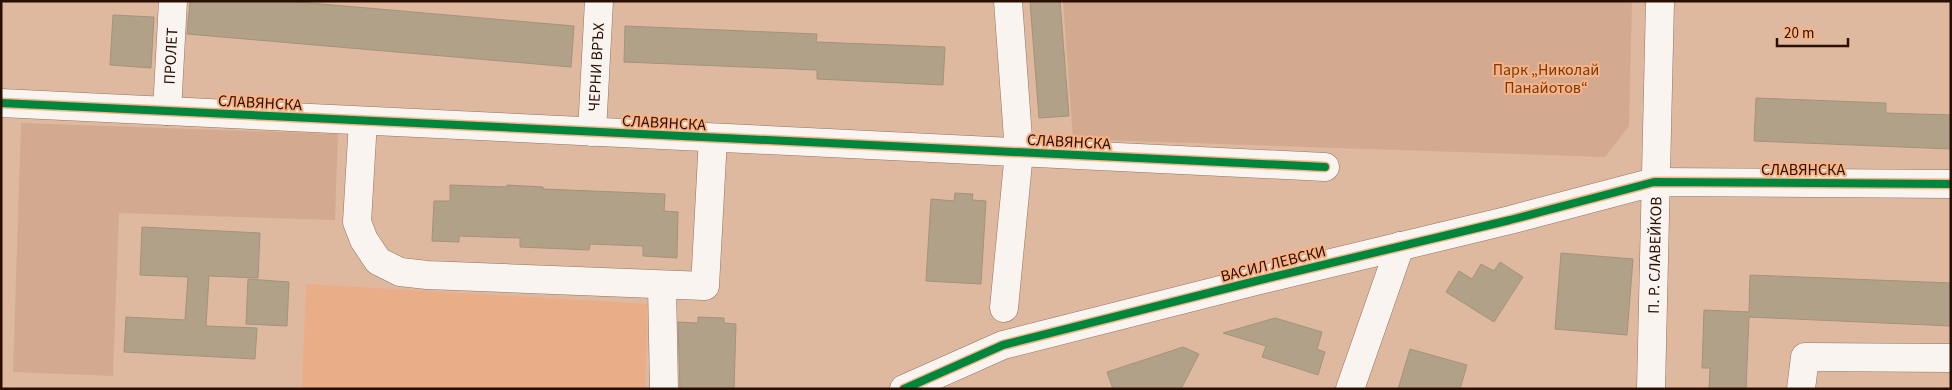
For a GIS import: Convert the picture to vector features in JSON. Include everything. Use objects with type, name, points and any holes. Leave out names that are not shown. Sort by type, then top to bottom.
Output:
[{"type":"street","name":"ПРОЛЕТ","points":[[167,111],[172,1]]},
{"type":"street","name":"ЧЕРНИ ВРЪХ","points":[[592,132],[599,1]]},
{"type":"street","points":[[1004,308],[1019,152],[1008,1]]},
{"type":"street","name":"П. Р. СЛАВЕЙКОВ","points":[[1651,389],[1654,182],[1660,1]]},
{"type":"street","name":"СЛАВЯНСКА","points":[[1,103],[1326,167]]},
{"type":"street","points":[[363,121],[357,222],[364,240],[378,261],[400,272],[427,275],[705,286],[713,138]]},
{"type":"street","name":"СЛАВЯНСКА","points":[[1654,182],[1951,184]]},
{"type":"street","name":"ВАСИЛ ЛЕВСКИ","points":[[904,389],[1003,345],[1256,281],[1510,220],[1654,182]]},
{"type":"street","points":[[1350,389],[1400,246]]},
{"type":"street","points":[[662,285],[664,389]]},
{"type":"street","points":[[1801,389],[1805,357],[1951,358]]},
{"type":"shaded area","points":[[306,284],[648,304],[645,389],[302,389]]},
{"type":"green space","name":"Парк „Николай Панайотов“","points":[[1063,1],[1632,1],[1629,126],[1605,157],[1073,139]]},
{"type":"green space","points":[[21,123],[338,134],[335,220],[119,213],[113,376],[13,372]]},
{"type":"building","points":[[190,1],[287,1],[574,26],[571,67],[187,34]]},
{"type":"building","points":[[1030,1],[1060,1],[1069,116],[1039,118]]},
{"type":"building","points":[[113,15],[154,17],[151,68],[110,65]]},
{"type":"building","points":[[625,26],[817,34],[816,42],[945,47],[943,85],[817,79],[817,70],[624,62]]},
{"type":"building","points":[[1756,98],[1886,103],[1886,113],[1951,115],[1951,149],[1754,141]]},
{"type":"building","points":[[450,185],[507,187],[507,185],[543,187],[543,189],[665,194],[664,211],[678,212],[677,258],[643,256],[643,246],[590,244],[589,250],[520,247],[520,238],[459,236],[459,242],[432,241],[434,201],[450,201]]},
{"type":"building","points":[[955,193],[973,194],[972,200],[986,201],[981,284],[926,281],[931,199],[954,201]]},
{"type":"building","points":[[142,227],[260,233],[258,278],[209,276],[206,326],[257,328],[255,359],[124,352],[126,317],[185,320],[188,277],[140,275]]},
{"type":"building","points":[[1561,253],[1633,259],[1627,335],[1555,329]]},
{"type":"building","points":[[1500,262],[1523,277],[1494,322],[1446,292],[1459,271],[1472,279],[1481,264],[1494,271]]},
{"type":"building","points":[[1750,275],[1951,283],[1951,326],[1749,317],[1746,389],[1709,389],[1710,368],[1702,368],[1704,310],[1749,312]]},
{"type":"building","points":[[248,279],[289,282],[287,326],[246,324]]},
{"type":"building","points":[[698,317],[724,318],[724,323],[736,324],[734,389],[680,389],[678,322],[698,323]]},
{"type":"building","points":[[1275,318],[1322,332],[1317,349],[1325,352],[1318,375],[1262,357],[1266,346],[1223,333]]},
{"type":"building","points":[[1183,347],[1199,354],[1181,389],[1113,389],[1107,372]]},
{"type":"building","points":[[1410,349],[1467,365],[1460,389],[1398,389]]},
{"type":"cycle path","points":[[1,103],[1325,167]]},
{"type":"cycle path","points":[[904,389],[1003,345],[1256,281],[1510,220],[1654,182],[1951,184]]}]
